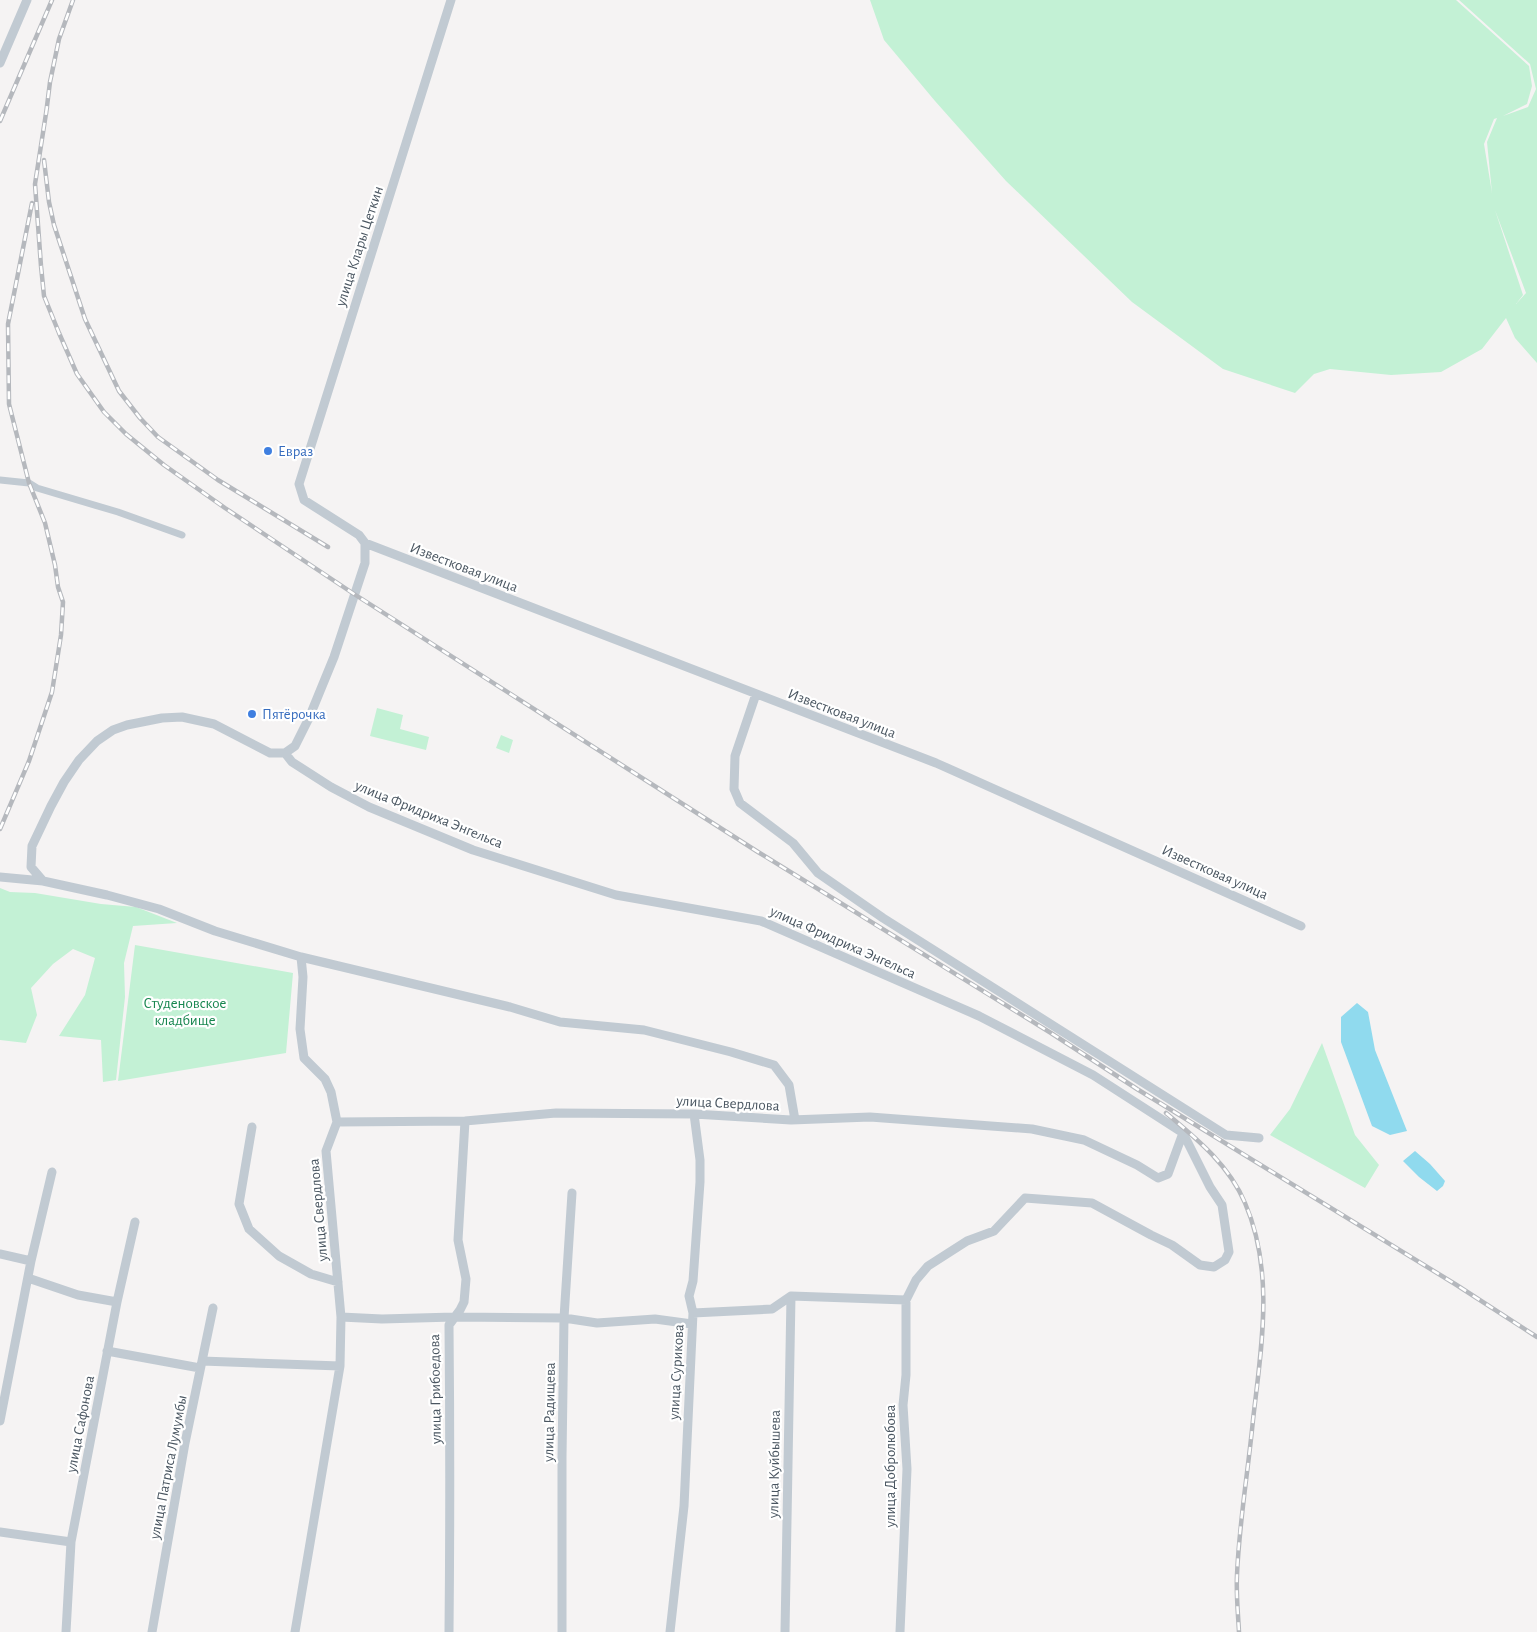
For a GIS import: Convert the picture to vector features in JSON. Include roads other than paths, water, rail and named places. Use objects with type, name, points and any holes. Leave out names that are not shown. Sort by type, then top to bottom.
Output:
[{"type":"street","points":[[0,63],[27,0]]},
{"type":"street","name":"улица Клары Цеткин","points":[[366,543],[359,535],[304,500],[299,484],[451,0]]},
{"type":"street","points":[[0,480],[30,483],[37,488],[118,512],[182,535]]},
{"type":"street","points":[[285,753],[295,746],[310,718],[334,657],[365,563],[366,543]]},
{"type":"street","name":"Известковая улица","points":[[366,543],[936,763],[1301,926]]},
{"type":"street","points":[[756,694],[735,756],[734,789],[740,803],[794,843],[818,872],[883,918],[1226,1135],[1259,1138]]},
{"type":"street","name":"улица Фридриха Энгельса","points":[[43,882],[31,868],[32,846],[51,806],[80,760],[97,742],[113,730],[127,725],[162,718],[182,717],[214,724],[270,752],[285,753],[292,762],[331,787],[369,807],[473,850],[616,894],[761,921],[979,1016],[1093,1075],[1183,1133]]},
{"type":"street","points":[[0,876],[43,882],[107,895],[159,909],[215,931],[301,957],[303,977],[300,1029],[304,1058],[325,1079],[331,1092],[337,1122]]},
{"type":"street","name":"улица Свердлова","points":[[301,957],[510,1007],[560,1022],[644,1030],[774,1065],[789,1085],[795,1120]]},
{"type":"street","name":"улица Свердлова","points":[[295,1632],[340,1366],[341,1317],[326,1151],[337,1122],[465,1121],[556,1113],[694,1114],[795,1120],[870,1117],[1032,1129],[1084,1140],[1137,1165],[1158,1178],[1168,1174],[1183,1133]]},
{"type":"street","name":"улица Сурикова","points":[[670,1632],[684,1506],[692,1324],[689,1296],[694,1274],[700,1182],[700,1160],[694,1114]]},
{"type":"street","name":"улица Грибоедова","points":[[449,1632],[448,1325],[464,1302],[466,1279],[458,1240],[465,1121]]},
{"type":"street","points":[[252,1127],[239,1204],[249,1229],[279,1256],[311,1274],[338,1282]]},
{"type":"street","points":[[692,1313],[772,1309],[791,1296],[906,1300],[916,1280],[928,1266],[967,1241],[994,1231],[1025,1198],[1092,1203],[1172,1245],[1200,1264],[1214,1267],[1225,1260],[1229,1252],[1222,1205],[1210,1187],[1183,1133]]},
{"type":"street","points":[[0,1421],[31,1261],[52,1172]]},
{"type":"street","name":"улица Радищева","points":[[562,1632],[564,1318],[572,1193]]},
{"type":"street","name":"улица Сафонова","points":[[66,1632],[72,1542],[107,1352],[135,1222]]},
{"type":"street","points":[[0,1254],[31,1261]]},
{"type":"street","points":[[28,1278],[78,1295],[117,1302]]},
{"type":"street","name":"улица Куйбышева","points":[[785,1632],[791,1296]]},
{"type":"street","name":"улица Добролюбова","points":[[900,1632],[907,1469],[903,1405],[906,1375],[906,1300]]},
{"type":"street","name":"улица Патриса Лумумбы","points":[[152,1632],[212,1308]]},
{"type":"street","points":[[341,1317],[382,1319],[454,1316],[564,1318],[597,1323],[655,1319],[692,1324]]},
{"type":"street","points":[[107,1352],[201,1365],[340,1366]]},
{"type":"street","points":[[0,1532],[72,1542]]},
{"type":"water","points":[[1357,1003],[1368,1012],[1375,1050],[1407,1131],[1390,1135],[1372,1126],[1341,1042],[1341,1017]]},
{"type":"water","points":[[1415,1151],[1445,1181],[1443,1186],[1437,1191],[1403,1161]]},
{"type":"railway","points":[[0,121],[52,0]]},
{"type":"railway","points":[[46,114],[50,82],[59,39],[73,0]]},
{"type":"railway","points":[[47,107],[35,184],[44,296],[77,374],[104,412],[126,434],[164,465],[225,508],[354,594],[758,852],[1051,1033],[1137,1089],[1455,1284],[1537,1337]]},
{"type":"railway","points":[[44,160],[54,225],[85,319],[119,391],[158,437],[218,480],[328,547]]},
{"type":"railway","points":[[0,829],[29,761],[52,692],[61,635],[63,602],[58,587],[45,523],[29,483],[9,404],[8,324],[32,203]]},
{"type":"railway","points":[[1166,1113],[1211,1154],[1238,1189],[1254,1229],[1260,1256],[1263,1283],[1262,1338],[1238,1556],[1239,1632]]},
{"type":"place","name":"Евраз","points":[[268,451]]},
{"type":"place","name":"Пятёрочка","points":[[252,714]]},
{"type":"park label","name":"Студеновское кладбище","points":[[185,1012]]}]
